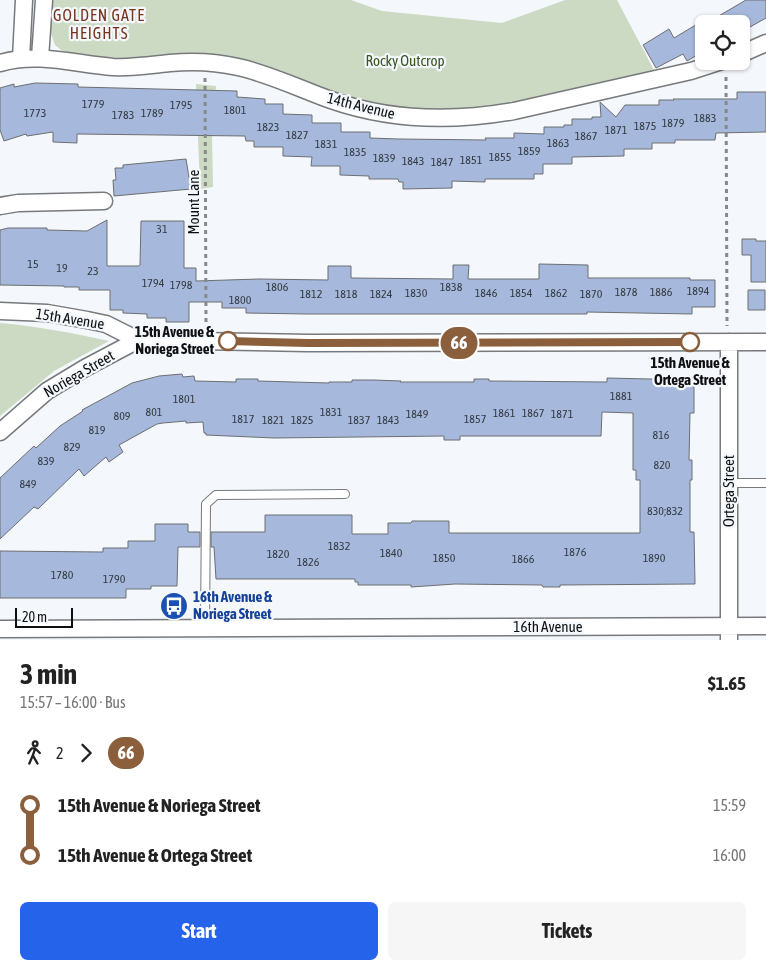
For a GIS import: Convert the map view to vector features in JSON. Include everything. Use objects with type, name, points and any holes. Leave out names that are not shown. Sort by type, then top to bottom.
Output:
[{"type":"street","points":[[21,59],[24,0]]},
{"type":"street","points":[[40,58],[44,0]]},
{"type":"street","points":[[750,50],[765,44]]},
{"type":"street","name":"14th Avenue","points":[[0,63],[40,58],[132,68],[171,63],[206,63],[238,67],[354,107],[399,116],[444,119],[488,115],[699,70]]},
{"type":"street","points":[[0,206],[18,203],[104,202]]},
{"type":"street","name":"15th Avenue","points":[[0,312],[47,313],[87,320],[106,324],[138,340],[300,343],[728,336],[766,342]]},
{"type":"street","name":"Ortega Street","points":[[728,336],[729,633]]},
{"type":"street","name":"Noriega Street","points":[[0,432],[47,391],[84,368],[138,340]]},
{"type":"street","name":"16th Avenue","points":[[0,628],[119,634],[150,634],[205,628],[729,633],[766,626]]},
{"type":"lane","points":[[729,483],[766,483]]},
{"type":"lane","points":[[205,628],[206,504],[216,494],[345,494]]},
{"type":"path","name":"Mount Lane","points":[[206,63],[206,340]]},
{"type":"path","points":[[724,70],[728,336]]},
{"type":"green space","name":"Rocky Outcrop","points":[[50,0],[351,0],[382,11],[502,23],[565,0],[617,0],[655,72],[493,107],[449,111],[404,109],[360,101],[275,71],[120,60],[72,54],[61,50],[55,45],[48,25]]},
{"type":"green space","points":[[196,84],[216,86],[212,137],[213,187],[200,189]]},
{"type":"green space","points":[[0,323],[54,330],[109,341],[54,371],[0,416]]},
{"type":"building","points":[[746,0],[766,0],[766,18],[750,27],[750,15],[720,15]]},
{"type":"building","points":[[695,25],[695,56],[687,61],[683,54],[656,68],[643,45],[669,29],[674,38]]},
{"type":"building","points":[[35,83],[78,84],[78,87],[237,91],[237,97],[265,99],[265,104],[283,104],[283,114],[312,115],[312,123],[341,123],[341,132],[370,132],[370,138],[399,139],[486,140],[485,138],[514,138],[514,133],[544,134],[544,127],[572,125],[572,119],[601,117],[600,102],[616,117],[625,105],[659,105],[659,100],[673,99],[737,99],[737,92],[766,92],[766,132],[716,133],[715,140],[675,140],[675,143],[652,143],[652,149],[624,149],[624,156],[572,157],[572,164],[543,164],[543,174],[534,174],[534,179],[485,179],[485,182],[452,181],[452,188],[403,189],[403,182],[399,182],[398,179],[369,179],[369,176],[340,175],[340,166],[311,166],[312,157],[283,156],[283,147],[254,147],[254,141],[246,141],[245,136],[77,134],[77,143],[53,142],[53,132],[27,136],[26,134],[4,141],[0,130],[0,88],[14,84],[14,87]]},
{"type":"building","points":[[186,159],[191,189],[114,196],[113,180],[116,180],[115,168],[123,168],[123,165]]},
{"type":"building","points":[[107,220],[107,266],[140,265],[141,221],[184,221],[184,268],[196,268],[196,281],[259,279],[328,280],[328,266],[351,266],[351,278],[453,279],[453,265],[469,265],[468,279],[539,279],[539,264],[588,265],[588,278],[690,278],[690,280],[715,280],[715,307],[692,307],[692,314],[587,312],[587,314],[306,314],[246,313],[246,308],[222,308],[222,302],[189,302],[189,322],[166,322],[166,318],[147,318],[147,314],[123,313],[123,310],[110,310],[110,290],[79,290],[79,287],[64,286],[0,285],[0,230],[8,228],[47,228],[47,230],[87,231]]},
{"type":"building","points":[[742,239],[766,241],[766,282],[751,282],[751,255],[742,255]]},
{"type":"building","points":[[748,290],[765,290],[765,310],[748,310]]},
{"type":"building","points":[[182,374],[183,377],[194,376],[195,381],[236,382],[236,379],[329,383],[352,382],[352,380],[474,382],[474,379],[489,379],[489,381],[607,382],[607,378],[694,380],[694,413],[690,413],[689,460],[692,460],[690,532],[694,532],[695,584],[560,585],[560,587],[543,587],[542,585],[455,584],[411,587],[411,585],[358,585],[355,579],[216,579],[214,547],[211,547],[211,532],[265,532],[265,515],[352,515],[352,534],[388,534],[388,523],[411,523],[412,521],[449,521],[449,533],[640,533],[640,480],[636,480],[636,470],[633,470],[633,413],[602,412],[601,436],[460,436],[460,440],[444,440],[444,436],[274,438],[206,435],[203,422],[186,423],[186,421],[157,424],[119,445],[123,452],[109,462],[106,457],[84,476],[79,469],[38,509],[34,507],[0,539],[0,478],[34,446],[36,448],[60,426],[82,410],[132,383],[159,376]]},
{"type":"building","points":[[155,524],[188,524],[188,532],[200,532],[200,547],[178,547],[177,586],[151,586],[151,589],[126,589],[126,598],[0,598],[0,551],[103,552],[103,548],[128,548],[128,541],[155,541]]},
{"type":"bus line","name":"66","points":[[228,341],[308,343],[690,342]]},
{"type":"place","name":"15th Avenue & Noriega Street","points":[[228,341]]},
{"type":"place","name":"15th Avenue & Ortega Street","points":[[690,342]]},
{"type":"place","name":"16th Avenue & Noriega Street","points":[[174,606]]},
{"type":"district","name":"GOLDEN GATE HEIGHTS","points":[[99,24]]}]
